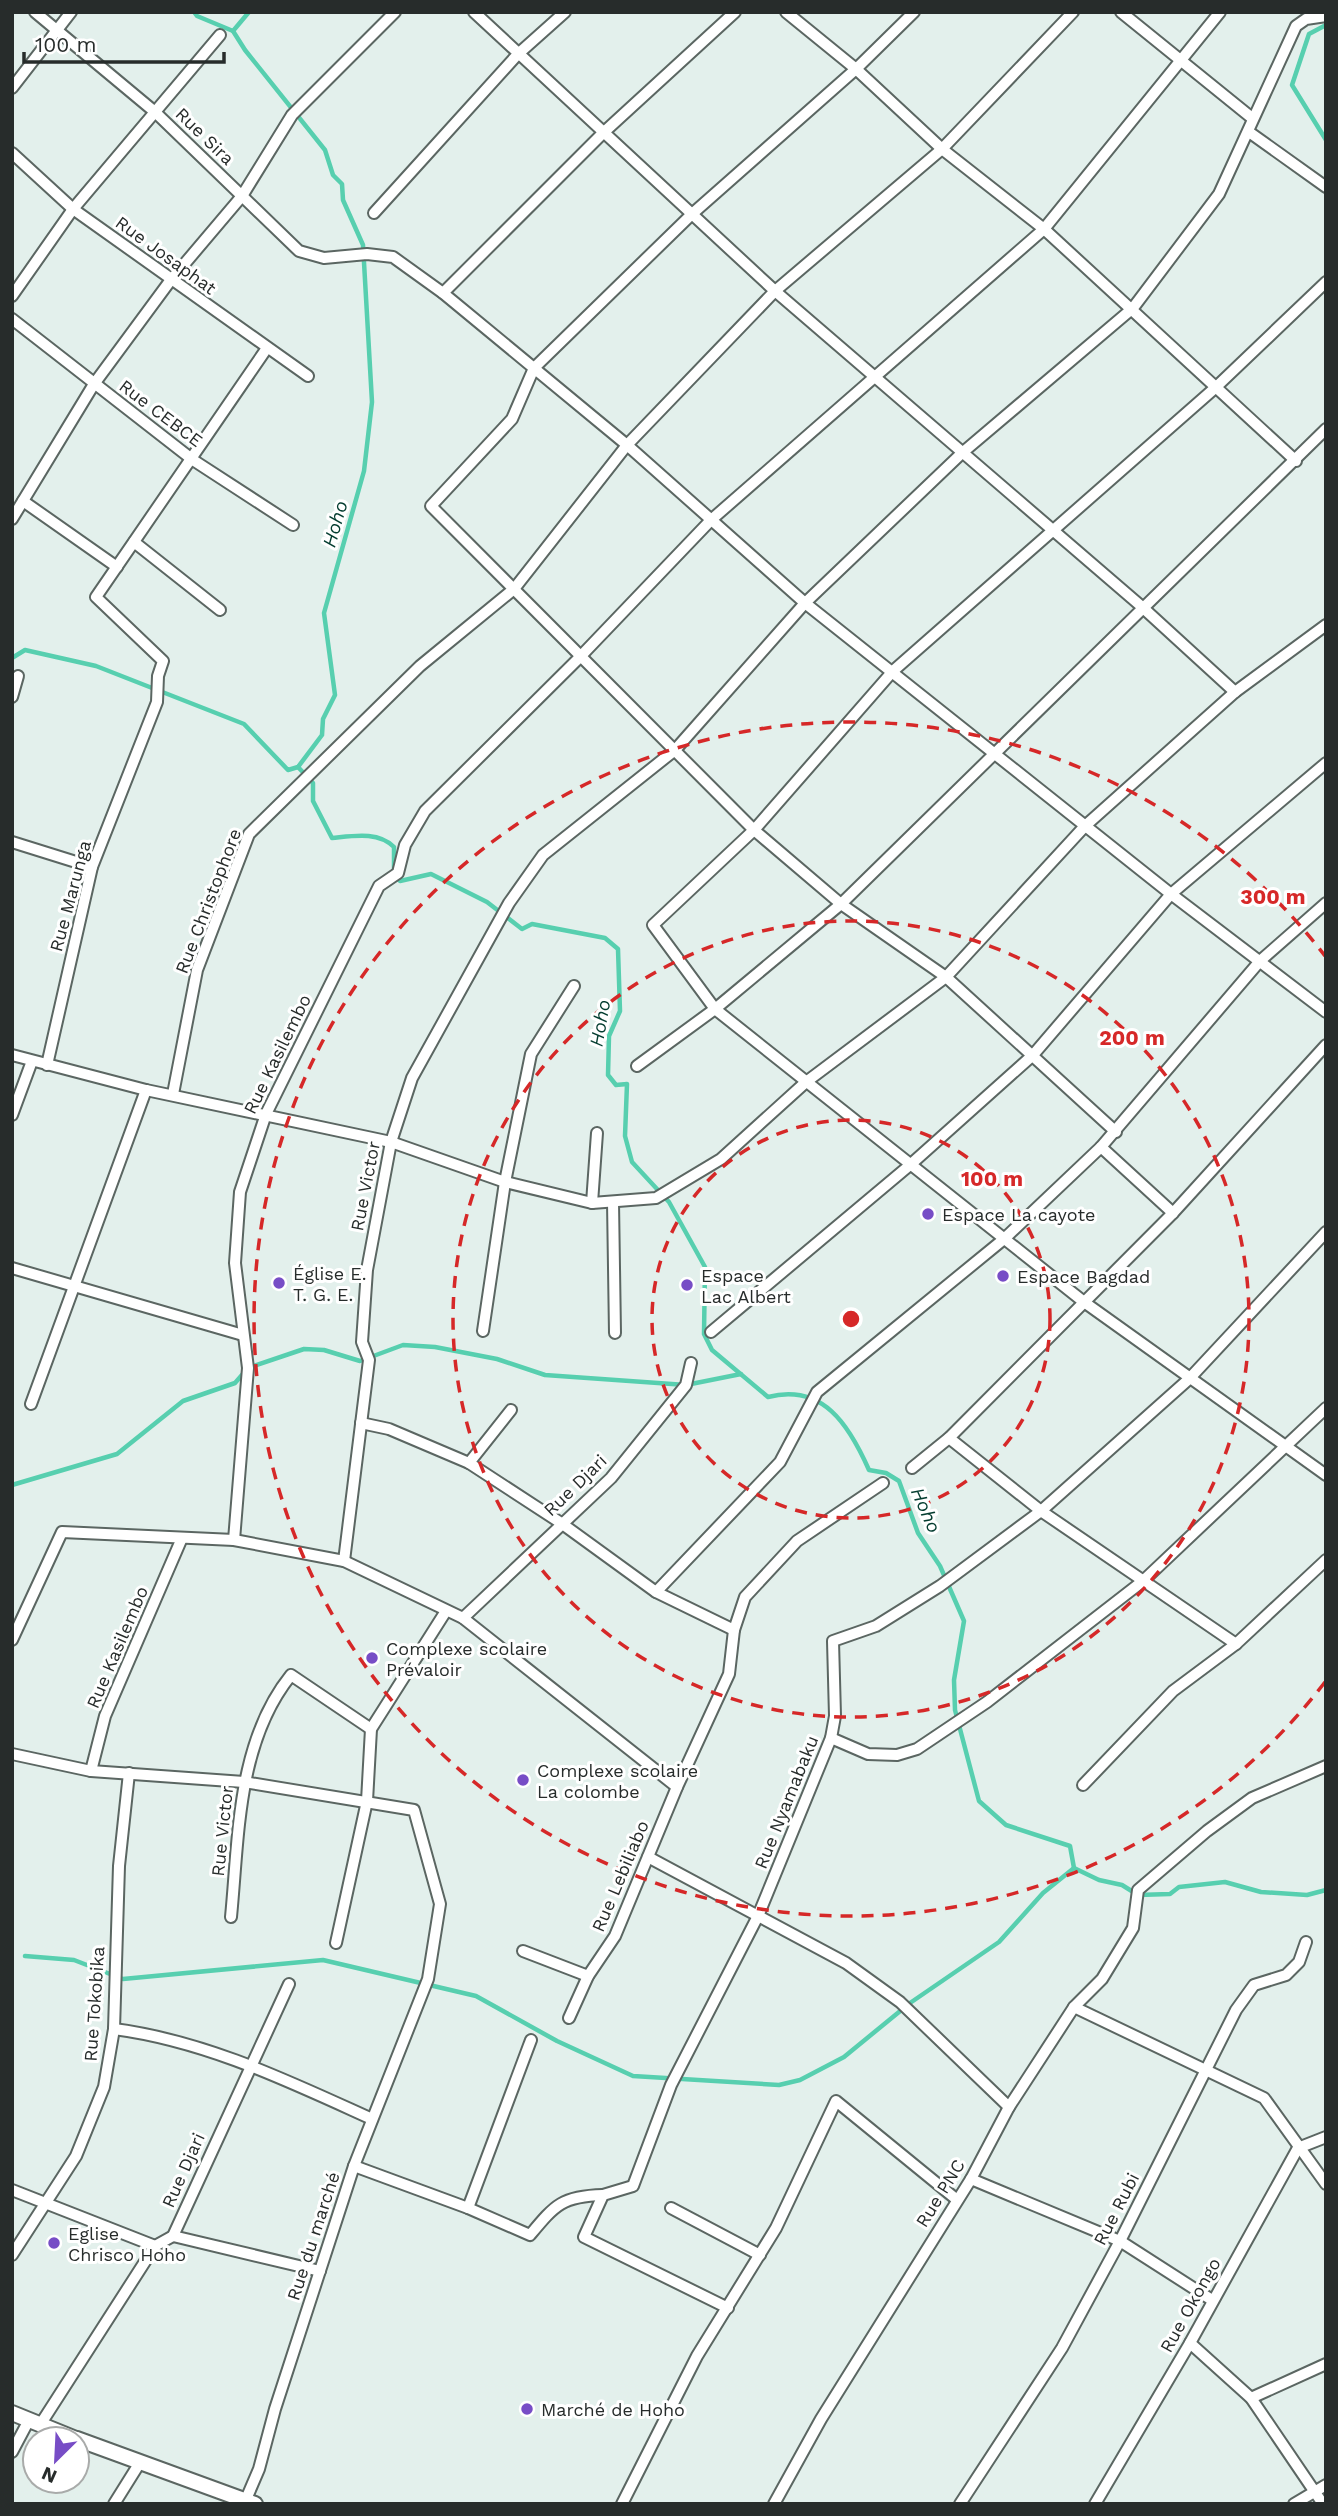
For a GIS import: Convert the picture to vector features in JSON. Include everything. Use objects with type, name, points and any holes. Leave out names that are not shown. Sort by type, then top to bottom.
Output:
[{"type":"street","name":"Rue Sira","points":[[35,12],[155,112],[299,251],[324,258],[363,254],[393,257],[443,293],[627,445],[805,603],[893,671],[992,754],[1326,1012]]},
{"type":"street","points":[[12,88],[71,12]]},
{"type":"street","points":[[12,519],[94,384],[170,281],[242,196],[295,112],[395,12]]},
{"type":"street","points":[[474,12],[775,291],[875,374],[962,453],[1141,606],[1235,692]]},
{"type":"street","points":[[374,213],[518,54],[565,12]]},
{"type":"street","points":[[443,293],[603,132],[735,12]]},
{"type":"street","points":[[786,12],[856,69],[942,149],[1044,229],[1133,308],[1296,461]]},
{"type":"street","points":[[914,12],[856,69],[692,214],[534,369],[512,419],[431,506],[579,658],[754,830],[841,904],[946,977],[1116,1132]]},
{"type":"street","name":"Rue Christophore","points":[[173,1094],[197,970],[249,834],[420,666],[514,589],[627,445],[775,291],[942,149],[1073,12]]},
{"type":"street","points":[[1121,12],[1252,118]]},
{"type":"street","points":[[579,658],[710,520],[1044,229],[1220,12]]},
{"type":"street","name":"Rue Victor","points":[[344,1561],[369,1360],[362,1342],[367,1270],[391,1142],[412,1079],[509,903],[543,855],[675,750],[805,603],[962,453],[1133,308],[1219,194],[1296,26],[1306,19],[1326,16]]},
{"type":"street","points":[[12,296],[73,209],[220,35]]},
{"type":"street","points":[[1249,132],[1326,187]]},
{"type":"street","name":"Rue Josaphat","points":[[12,153],[73,209],[170,281],[308,376]]},
{"type":"street","points":[[1326,282],[1216,388],[893,671],[754,830],[653,925],[715,1010],[1084,1302],[1326,1475]]},
{"type":"street","name":"Rue CEBCE","points":[[12,320],[193,460],[293,525]]},
{"type":"street","points":[[23,501],[117,567],[193,460],[267,348]]},
{"type":"street","points":[[637,1066],[715,1010],[841,904],[1141,606],[1296,461],[1326,429]]},
{"type":"street","points":[[134,542],[220,610]]},
{"type":"street","name":"Rue Marunga","points":[[47,1065],[92,867],[157,702],[158,676],[163,661],[96,597],[117,567]]},
{"type":"street","points":[[12,1055],[146,1090],[391,1142],[505,1182],[592,1203],[656,1198],[721,1159],[806,1082],[946,977],[1085,826],[1235,692],[1326,625]]},
{"type":"street","name":"Rue Kasilembo","points":[[234,1540],[247,1368],[235,1263],[240,1192],[266,1114],[379,886],[398,873],[405,845],[425,811],[579,658]]},
{"type":"street","points":[[12,697],[18,676]]},
{"type":"street","points":[[711,1332],[910,1165],[1033,1055],[1171,894],[1326,763]]},
{"type":"street","points":[[12,842],[92,867]]},
{"type":"street","points":[[656,1592],[780,1462],[817,1392],[1004,1239],[1101,1147],[1260,961],[1326,903]]},
{"type":"street","points":[[483,1331],[505,1182],[531,1054],[574,986]]},
{"type":"street","points":[[912,1468],[949,1438],[1173,1213],[1326,1045]]},
{"type":"street","points":[[12,1115],[32,1061]]},
{"type":"street","points":[[31,1404],[146,1090]]},
{"type":"street","points":[[592,1203],[597,1133]]},
{"type":"street","points":[[1101,1147],[1173,1213]]},
{"type":"street","points":[[613,1202],[615,1333]]},
{"type":"street","points":[[1041,1511],[1189,1379],[1326,1232]]},
{"type":"street","points":[[12,1268],[243,1335]]},
{"type":"street","name":"Rue Djari","points":[[463,1618],[611,1478],[686,1385],[691,1363]]},
{"type":"street","points":[[831,1738],[868,1754],[897,1755],[917,1749],[953,1725],[1143,1581],[1288,1447],[1326,1408]]},
{"type":"street","points":[[469,1463],[511,1410]]},
{"type":"street","points":[[361,1423],[389,1429],[469,1463],[561,1523],[656,1592],[734,1630]]},
{"type":"street","points":[[949,1438],[1041,1511],[1236,1644]]},
{"type":"street","name":"Rue Lebiliabo","points":[[569,2018],[588,1976],[615,1936],[677,1787],[729,1674],[734,1630],[745,1597],[797,1541],[883,1483]]},
{"type":"street","name":"Rue Nyamabaku","points":[[603,2195],[633,2186],[673,2080],[758,1916],[831,1738],[835,1716],[833,1641],[876,1626],[943,1583],[1041,1511]]},
{"type":"street","points":[[12,1640],[62,1532],[234,1540],[344,1561],[463,1618],[677,1787]]},
{"type":"street","name":"Rue Kasilembo","points":[[91,1771],[105,1716],[182,1538]]},
{"type":"street","points":[[1083,1785],[1173,1691],[1236,1644],[1326,1560]]},
{"type":"street","points":[[336,1943],[368,1801],[371,1729],[446,1611]]},
{"type":"street","name":"Rue Victor","points":[[231,1917],[244,1782],[271,1699],[291,1675],[371,1729]]},
{"type":"street","points":[[12,1754],[91,1771],[244,1782],[368,1801]]},
{"type":"street","name":"Rue PNC","points":[[774,2504],[821,2419],[956,2199],[971,2179],[1009,2107],[1074,2007],[1102,1979],[1133,1928],[1138,1890],[1207,1831],[1252,1798],[1326,1766]]},
{"type":"street","name":"Rue Tokobika","points":[[12,2255],[76,2156],[104,2087],[114,2029],[119,1866],[129,1773]]},
{"type":"street","name":"Rue du marché","points":[[248,2502],[275,2409],[354,2166],[427,1983],[440,1905],[414,1810],[368,1801]]},
{"type":"street","points":[[648,1857],[846,1963],[900,2002],[1009,2107]]},
{"type":"street","name":"Rue Rubi","points":[[960,2504],[1062,2348],[1120,2241],[1236,2010],[1254,1985],[1286,1975],[1299,1962],[1306,1942]]},
{"type":"street","points":[[523,1951],[588,1976]]},
{"type":"street","name":"Rue Djari","points":[[12,2452],[35,2423],[155,2246],[173,2236],[289,1984]]},
{"type":"street","points":[[1074,2007],[1264,2098],[1326,2184]]},
{"type":"street","points":[[114,2029],[160,2035],[250,2064],[372,2119]]},
{"type":"street","points":[[468,2208],[531,2040]]},
{"type":"street","points":[[622,2504],[697,2356],[760,2255],[835,2101],[956,2199]]},
{"type":"street","points":[[1298,2148],[1326,2137]]},
{"type":"street","name":"Rue Okongo","points":[[1095,2504],[1190,2343],[1298,2148]]},
{"type":"street","points":[[354,2166],[468,2208],[530,2235],[553,2206],[575,2196],[603,2195],[584,2236],[728,2308]]},
{"type":"street","points":[[971,2179],[1120,2241],[1212,2300]]},
{"type":"street","points":[[12,2190],[155,2246]]},
{"type":"street","points":[[671,2208],[760,2255]]},
{"type":"street","points":[[173,2236],[320,2271]]},
{"type":"street","points":[[1190,2343],[1251,2398],[1323,2504]]},
{"type":"street","points":[[1251,2398],[1326,2364]]},
{"type":"street","points":[[12,2413],[40,2425]]},
{"type":"street","points":[[91,2445],[248,2502]]},
{"type":"street","points":[[114,2504],[139,2464]]},
{"type":"street","points":[[1294,2504],[1326,2486]]},
{"type":"waterway","name":"Hoho","points":[[194,12],[197,16],[233,31],[245,50],[325,150],[333,175],[342,184],[343,200],[363,245],[372,402],[364,471],[324,613],[335,695],[323,719],[322,735],[298,767]]},
{"type":"waterway","points":[[233,31],[249,12]]},
{"type":"waterway","points":[[1326,25],[1309,34],[1292,85],[1326,140]]},
{"type":"waterway","points":[[12,658],[25,650],[96,666],[244,724],[288,770],[298,767]]},
{"type":"waterway","name":"Hoho","points":[[298,767],[313,783],[313,801],[332,838],[365,836],[388,842],[394,847],[394,875],[400,881],[431,874],[487,902],[522,929],[532,924],[605,938],[618,949],[620,1011],[609,1036],[608,1075],[616,1085],[627,1084],[625,1136],[632,1162],[669,1202],[705,1267],[704,1334],[712,1350],[768,1397],[787,1394],[804,1396],[832,1411],[853,1438],[869,1470],[886,1473],[899,1481],[918,1533],[940,1566],[964,1621],[954,1680],[955,1710],[979,1801],[1006,1825],[1070,1846],[1074,1868]]},
{"type":"waterway","points":[[12,1485],[117,1454],[183,1401],[235,1383],[248,1368],[304,1349],[324,1350],[360,1361],[403,1345],[435,1347],[497,1359],[545,1375],[686,1385],[741,1374]]},
{"type":"waterway","name":"Hoho","points":[[1074,1868],[1099,1880],[1122,1885],[1138,1895],[1170,1894],[1179,1887],[1225,1882],[1261,1892],[1307,1895],[1326,1890]]},
{"type":"waterway","points":[[25,1956],[74,1960],[123,1979],[323,1960],[476,1996],[557,2041],[633,2076],[779,2085],[800,2080],[844,2057],[910,2003],[999,1942],[1043,1893],[1074,1868]]},
{"type":"place","name":"Espace La cayote","points":[[928,1214]]},
{"type":"place","name":"Espace Bagdad","points":[[1003,1276]]},
{"type":"place","name":"Église E. T. G. E.","points":[[279,1283]]},
{"type":"place","name":"Espace Lac Albert","points":[[687,1285]]},
{"type":"place","name":"Complexe scolaire Prévaloir","points":[[372,1658]]},
{"type":"place","name":"Complexe scolaire La colombe","points":[[523,1780]]},
{"type":"place","name":"Eglise Chrisco Hoho","points":[[54,2243]]},
{"type":"place","name":"Marché de Hoho","points":[[527,2409]]}]
